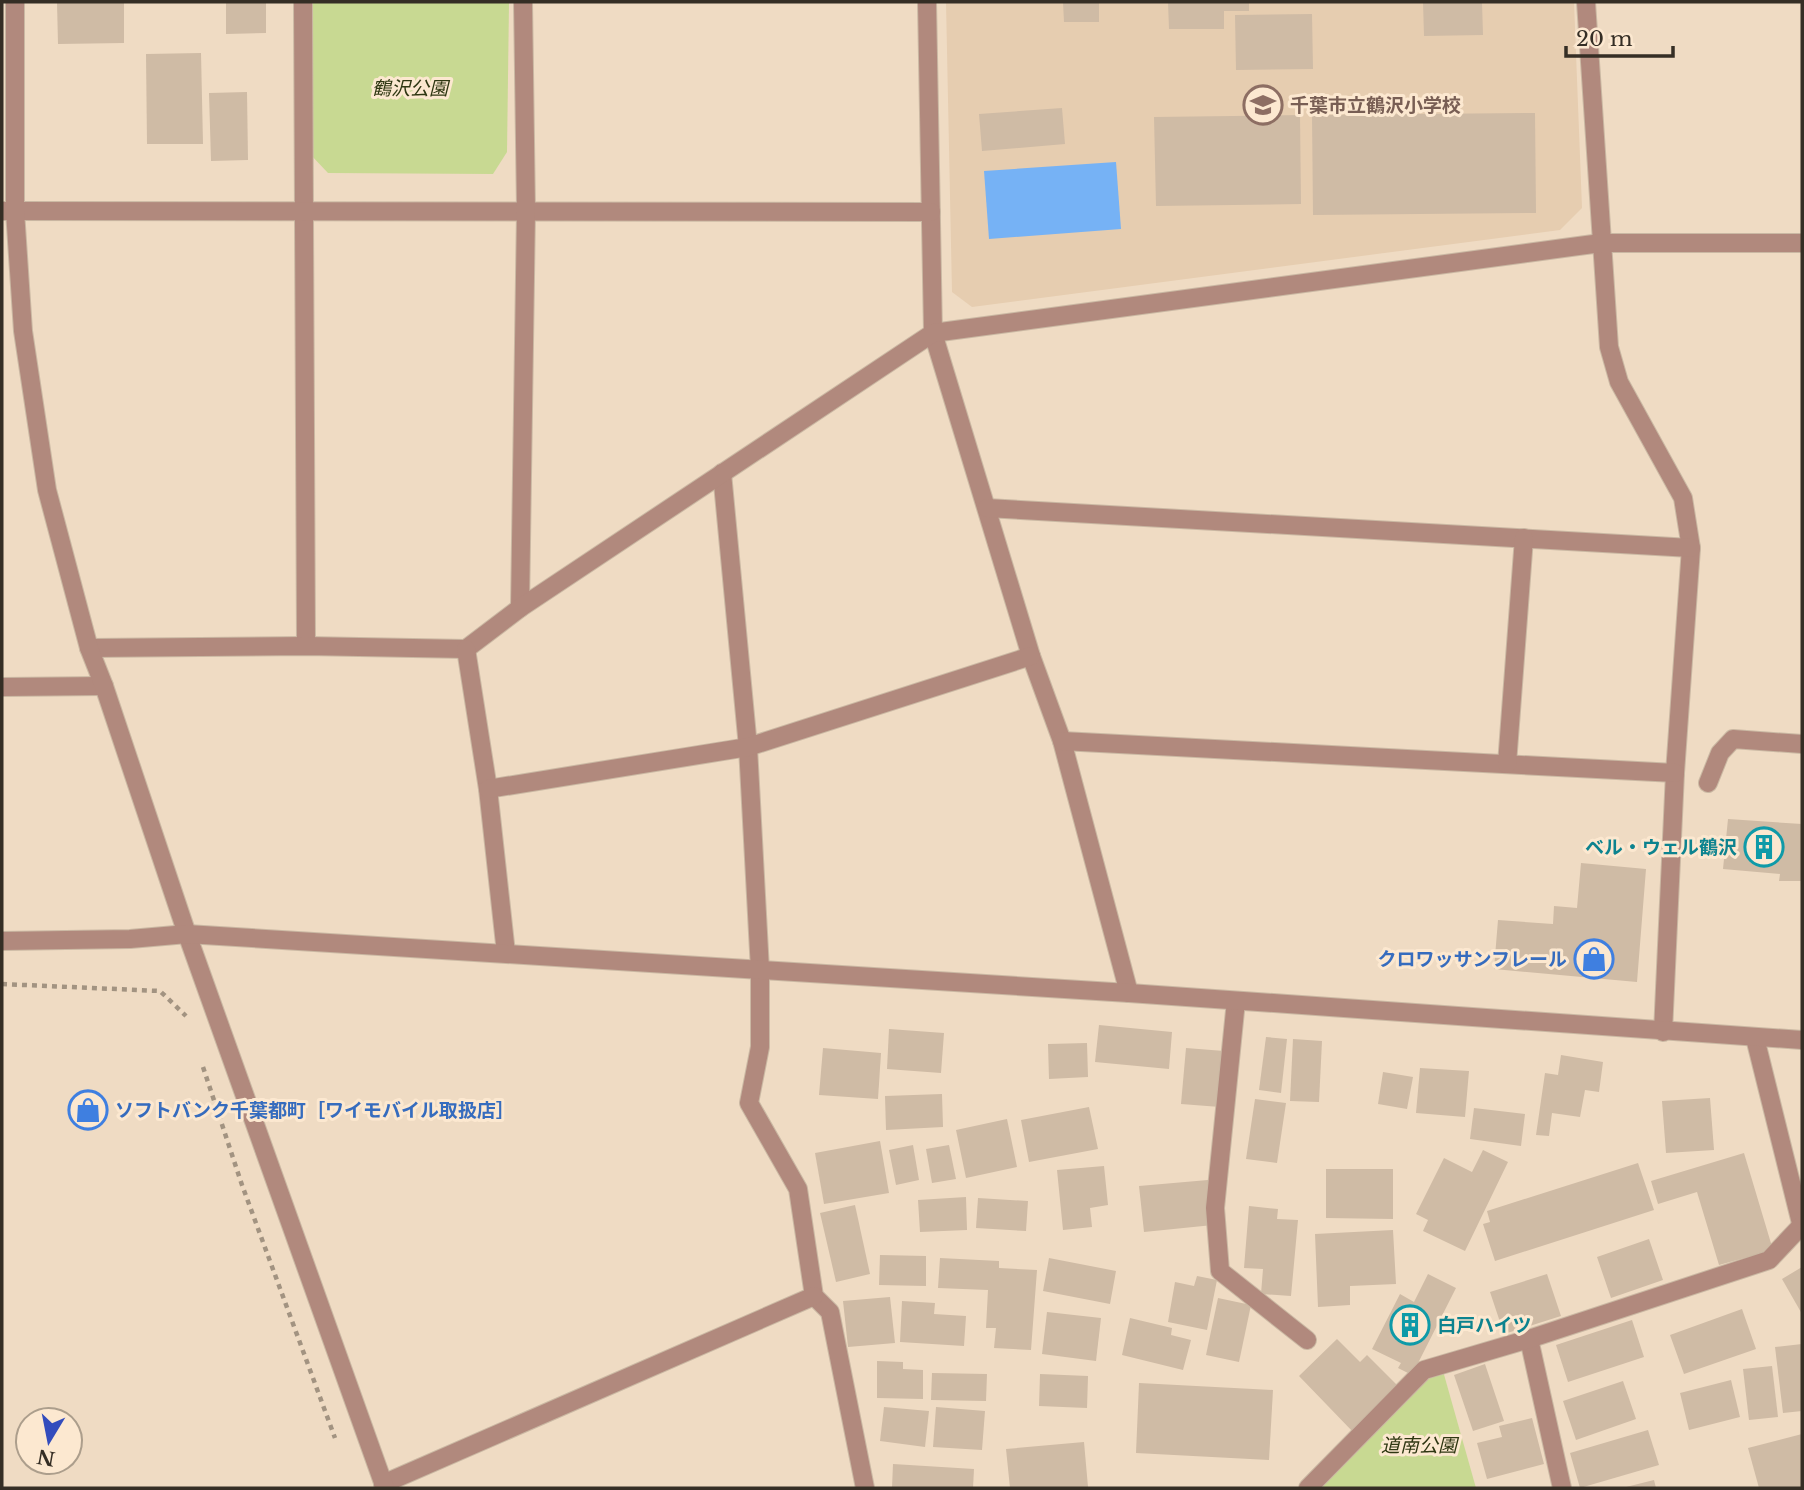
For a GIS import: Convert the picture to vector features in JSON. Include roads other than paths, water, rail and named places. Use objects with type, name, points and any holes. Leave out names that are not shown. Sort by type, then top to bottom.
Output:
[{"type":"street","points":[[15,2],[8,211],[47,490],[89,648],[187,934],[384,1486],[814,1296]]},
{"type":"street","points":[[303,2],[306,646]]},
{"type":"street","points":[[520,608],[526,211],[523,2]]},
{"type":"street","points":[[927,2],[933,333],[1031,656],[1062,740],[1129,993]]},
{"type":"street","points":[[1586,2],[1609,347],[1619,382],[1683,498],[1691,548],[1675,773],[1663,1032]]},
{"type":"street","points":[[8,211],[931,212]]},
{"type":"street","points":[[89,648],[306,646],[466,649],[520,608],[933,333],[1601,243],[1802,243]]},
{"type":"street","points":[[722,473],[748,747],[760,970],[760,1047],[749,1103],[798,1189],[814,1296],[830,1312],[865,1488]]},
{"type":"street","points":[[987,508],[1691,548]]},
{"type":"street","points":[[1507,764],[1524,538]]},
{"type":"street","points":[[466,649],[488,789],[506,953]]},
{"type":"street","points":[[488,789],[748,747],[1031,656]]},
{"type":"street","points":[[2,687],[104,686]]},
{"type":"street","points":[[1708,783],[1720,753],[1733,739],[1802,744]]},
{"type":"street","points":[[1062,740],[1675,773]]},
{"type":"street","points":[[2,941],[130,939],[187,934],[1129,993],[1802,1040]]},
{"type":"street","points":[[1236,1001],[1215,1208],[1220,1271],[1307,1340]]},
{"type":"street","points":[[1308,1488],[1424,1370],[1529,1339],[1769,1260],[1802,1227],[1755,1038]]},
{"type":"street","points":[[1529,1339],[1562,1488]]},
{"type":"water","points":[[1116,162],[1121,229],[989,239],[984,171]]},
{"type":"place","name":"千葉市立鶴沢小学校","points":[[1263,105]]},
{"type":"place","name":"ベル・ウェル鶴沢","points":[[1764,847]]},
{"type":"place","name":"クロワッサンフレール","points":[[1594,959]]},
{"type":"place","name":"ソフトバンク千葉都町［ワイモバイル取扱店］","points":[[88,1110]]},
{"type":"place","name":"白戸ハイツ","points":[[1410,1325]]},
{"type":"park label","name":"鶴沢公園","points":[[410,88]]},
{"type":"park label","name":"道南公園","points":[[1419,1445]]}]
